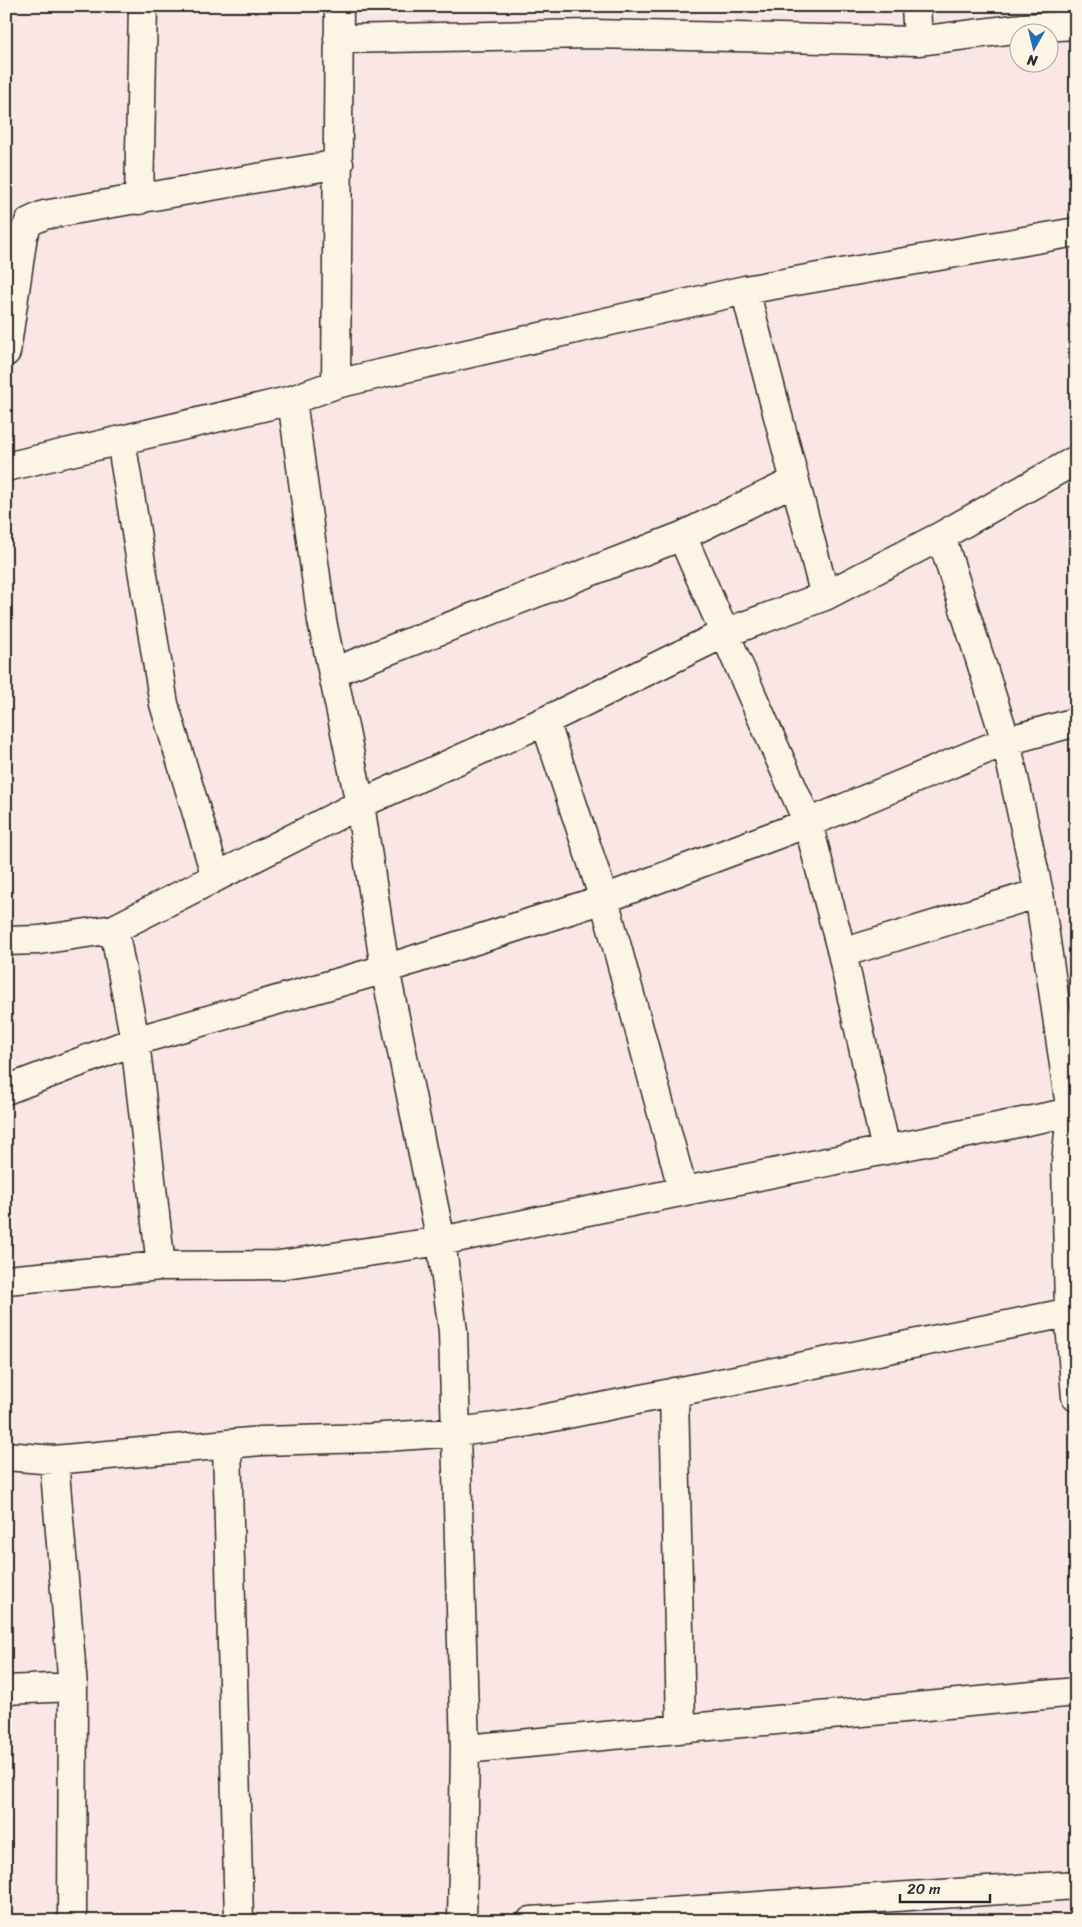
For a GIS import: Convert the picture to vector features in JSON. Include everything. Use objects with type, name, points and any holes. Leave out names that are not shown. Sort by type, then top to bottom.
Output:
[{"type":"street","points":[[139,200],[143,6]]},
{"type":"street","points":[[336,384],[339,6]]},
{"type":"street","points":[[916,6],[918,41]]},
{"type":"street","points":[[338,39],[592,34],[918,41],[1023,28],[1076,25]]},
{"type":"street","points":[[6,352],[23,236],[29,222],[44,215],[339,164]]},
{"type":"street","points":[[6,466],[292,400],[336,384],[745,290],[1076,232]]},
{"type":"street","points":[[745,290],[825,596]]},
{"type":"street","points":[[292,400],[322,621],[360,804],[385,969],[442,1241],[453,1331],[464,1748],[462,1921]]},
{"type":"street","points":[[122,440],[164,704],[216,877]]},
{"type":"street","points":[[6,941],[40,940],[114,929],[360,804],[545,721],[726,633],[825,596],[941,536],[1076,460]]},
{"type":"street","points":[[333,672],[682,536],[795,481]]},
{"type":"street","points":[[682,536],[808,823],[842,953],[886,1150]]},
{"type":"street","points":[[941,536],[1006,741],[1039,893],[1073,1112],[1066,1162],[1076,1397]]},
{"type":"street","points":[[545,721],[604,899],[683,1191]]},
{"type":"street","points":[[6,1090],[135,1040],[385,969],[604,899],[808,823],[1006,741],[1076,722]]},
{"type":"street","points":[[842,953],[1039,893]]},
{"type":"street","points":[[114,929],[135,1040],[161,1266]]},
{"type":"street","points":[[6,1280],[161,1266],[279,1265],[442,1241],[1073,1112]]},
{"type":"street","points":[[6,1456],[54,1460],[227,1444],[457,1432],[518,1424],[1072,1312]]},
{"type":"street","points":[[674,1392],[681,1727]]},
{"type":"street","points":[[227,1444],[239,1921]]},
{"type":"street","points":[[54,1460],[73,1687],[72,1921]]},
{"type":"street","points":[[6,1690],[73,1687]]},
{"type":"street","points":[[464,1748],[1076,1692]]},
{"type":"street","points":[[530,1921],[671,1915],[1076,1885]]}]
